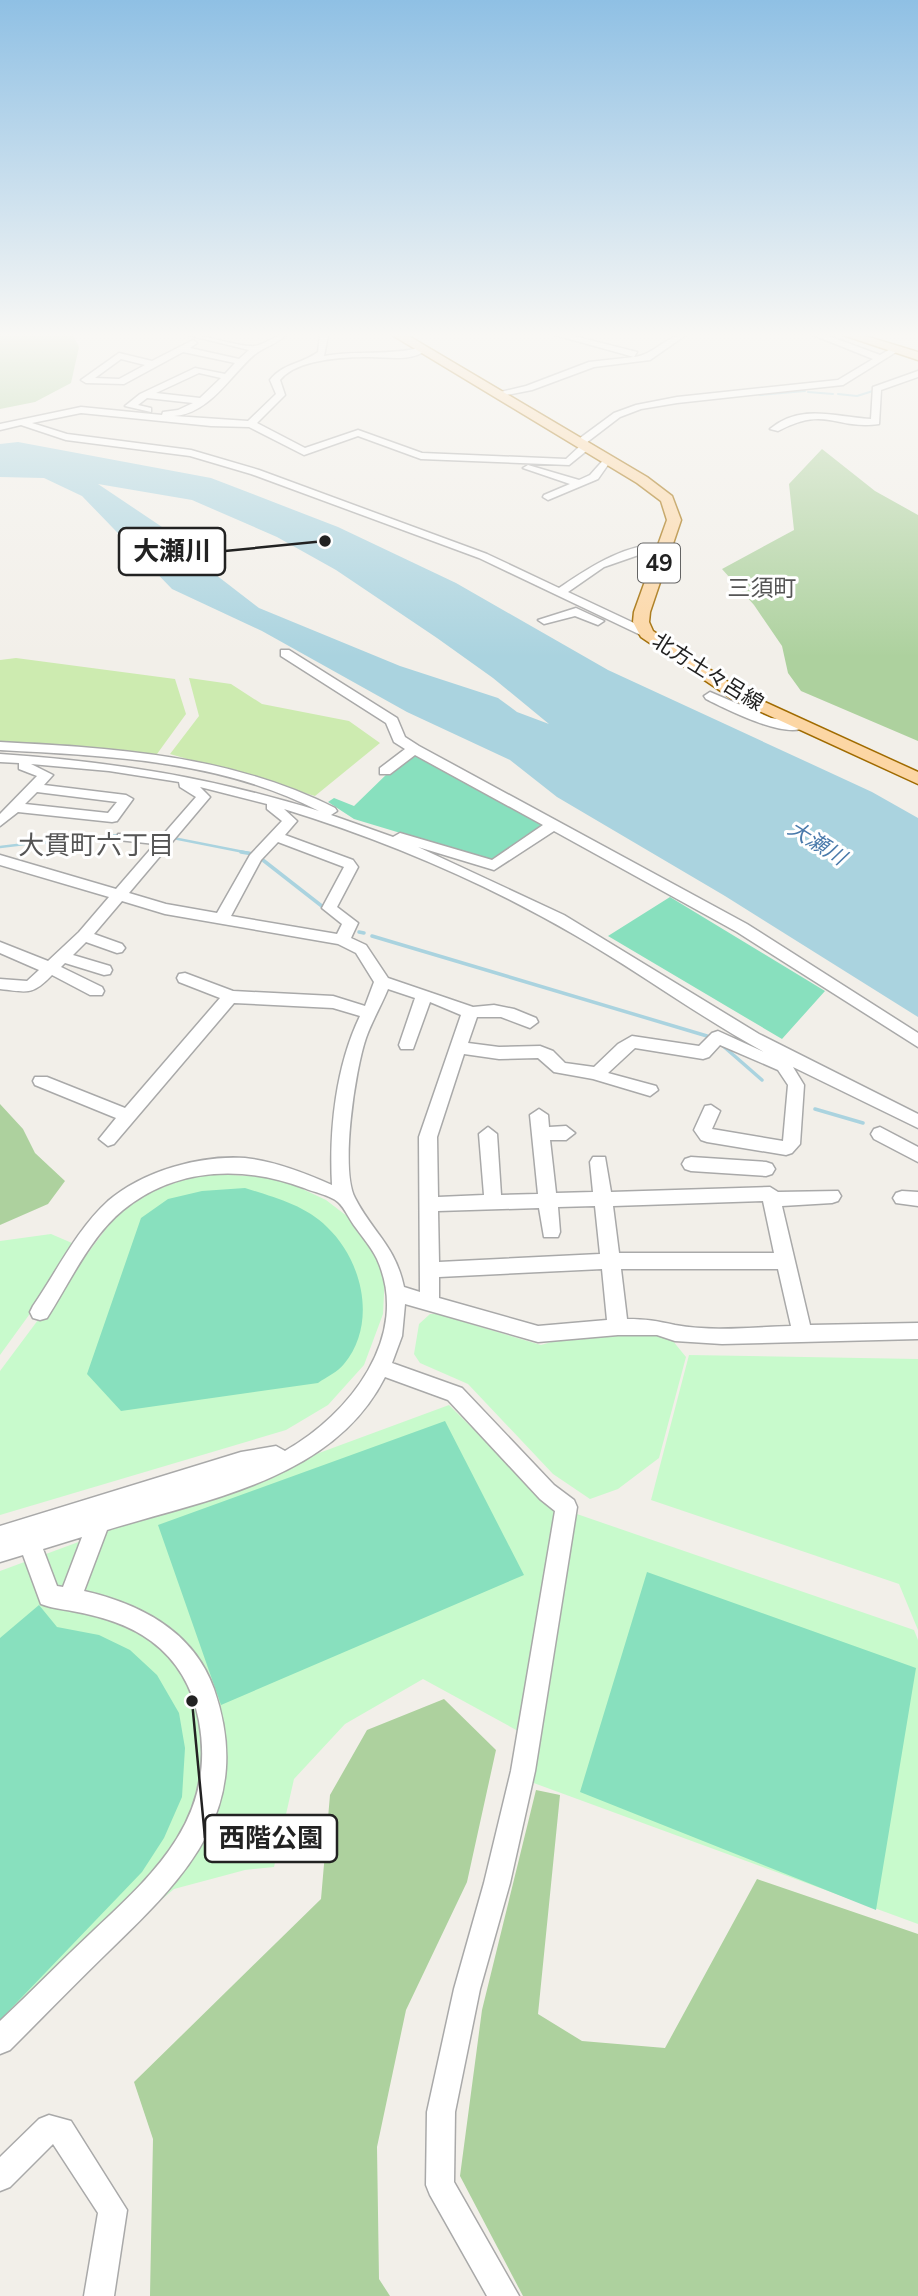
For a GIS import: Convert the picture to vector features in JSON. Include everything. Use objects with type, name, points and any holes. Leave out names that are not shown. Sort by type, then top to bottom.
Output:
[{"type":"main road","name":"北方土々呂線","points":[[580,442],[604,462],[667,499],[674,520],[642,612],[641,622],[650,637],[737,695],[918,779]]},
{"type":"street","points":[[106,442],[172,449],[224,462],[483,556],[650,637]]},
{"type":"street","points":[[285,442],[304,452],[332,442]]},
{"type":"street","points":[[383,442],[421,456],[529,462],[604,462],[598,474],[548,497]]},
{"type":"street","points":[[569,462],[583,444]]},
{"type":"street","points":[[529,462],[530,470],[578,483]]},
{"type":"street","points":[[562,592],[600,565],[652,547],[665,548]]},
{"type":"street","points":[[544,620],[576,612],[639,638],[650,637]]},
{"type":"street","points":[[285,653],[392,721],[399,739],[742,928],[918,1041]]},
{"type":"street","points":[[710,696],[765,720],[789,727],[802,726]]},
{"type":"street","points":[[0,746],[148,757],[199,766],[249,778],[317,803],[349,822],[341,824],[290,821],[257,797]]},
{"type":"street","points":[[385,771],[414,748]]},
{"type":"street","points":[[0,758],[97,766],[179,778],[257,797],[416,852],[559,919],[787,1061],[796,1085],[791,1144],[786,1148],[707,1135],[703,1130],[711,1111]]},
{"type":"street","points":[[0,758],[44,772],[46,775],[0,822]]},
{"type":"street","points":[[0,984],[32,987],[84,936],[203,797],[179,778]]},
{"type":"street","points":[[15,807],[112,818],[126,799],[34,788]]},
{"type":"street","points":[[221,920],[255,858],[290,821]]},
{"type":"street","points":[[367,833],[369,829],[430,844],[494,865],[555,824]]},
{"type":"street","points":[[367,833],[396,857]]},
{"type":"street","points":[[275,836],[348,863],[351,867],[329,908],[350,923],[342,940]]},
{"type":"street","points":[[124,837],[164,841]]},
{"type":"street","points":[[416,852],[437,870],[540,920]]},
{"type":"street","points":[[0,860],[119,895],[221,920],[342,940],[361,949],[382,982],[463,1007],[470,1013],[493,1010],[514,1013],[530,1022]]},
{"type":"street","points":[[84,936],[117,948]]},
{"type":"street","points":[[0,947],[56,963],[104,970]]},
{"type":"street","points":[[56,963],[96,991]]},
{"type":"street","points":[[185,978],[232,997],[333,1002],[370,1013]]},
{"type":"street","points":[[0,1552],[246,1477],[307,1449],[341,1422],[371,1385],[394,1326],[396,1293],[388,1258],[372,1231],[344,1197],[339,1179],[342,1135],[357,1042],[382,982]]},
{"type":"street","points":[[407,1045],[424,996]]},
{"type":"street","points":[[108,1139],[232,997]]},
{"type":"street","points":[[430,1302],[428,1137],[470,1013]]},
{"type":"street","points":[[598,1074],[607,1061],[623,1053],[629,1043],[704,1053],[718,1037],[787,1061],[918,1122]]},
{"type":"street","points":[[459,1047],[503,1053],[526,1049],[551,1056],[560,1068],[598,1074],[602,1078],[650,1090]]},
{"type":"street","points":[[41,1081],[128,1116]]},
{"type":"street","points":[[539,1115],[550,1200],[551,1233]]},
{"type":"street","points":[[541,1134],[566,1133]]},
{"type":"street","points":[[488,1134],[493,1202]]},
{"type":"street","points":[[880,1134],[918,1155]]},
{"type":"street","points":[[765,1145],[770,1197],[802,1333]]},
{"type":"street","points":[[599,1163],[618,1326]]},
{"type":"street","points":[[691,1164],[766,1169]]},
{"type":"street","points":[[40,1311],[115,1207],[147,1186],[168,1178],[220,1166],[261,1168],[344,1197]]},
{"type":"street","points":[[430,1204],[832,1196]]},
{"type":"street","points":[[430,1270],[611,1261],[785,1261]]},
{"type":"street","points":[[396,1293],[538,1334],[618,1326],[657,1327],[675,1333],[722,1336],[918,1331]]},
{"type":"street","points":[[380,1367],[455,1394],[547,1492],[566,1507],[523,1772],[497,1883],[467,1989],[441,2112],[440,2185],[504,2296]]},
{"type":"street","points":[[0,1536],[241,1462],[307,1449]]},
{"type":"street","points":[[71,1599],[99,1522]]},
{"type":"street","points":[[0,2040],[152,1892],[179,1861],[213,1785],[216,1743],[209,1704],[195,1671],[172,1640],[144,1622],[100,1606],[50,1596],[30,1543]]},
{"type":"street","points":[[0,2177],[50,2129],[61,2131],[113,2210],[99,2296]]},
{"type":"green space","points":[[822,449],[875,491],[918,515],[918,741],[801,691],[788,673],[782,646],[754,605],[722,569],[794,530],[789,484]]},
{"type":"green space","points":[[16,658],[175,679],[186,714],[157,754],[0,744],[0,660]]},
{"type":"green space","points":[[189,678],[231,684],[262,704],[349,721],[380,743],[315,796],[170,754],[199,716]]},
{"type":"green space","points":[[418,752],[547,824],[490,860],[354,819],[328,802],[334,798],[354,806],[390,771]]},
{"type":"green space","points":[[670,897],[825,991],[782,1039],[608,936]]},
{"type":"green space","points":[[0,1104],[23,1129],[35,1153],[65,1181],[48,1204],[0,1225]]},
{"type":"green space","points":[[201,1173],[279,1178],[326,1200],[352,1220],[373,1242],[385,1274],[383,1314],[364,1365],[328,1405],[286,1430],[0,1515],[0,1371],[117,1214],[151,1192]]},
{"type":"green space","points":[[245,1188],[309,1213],[339,1241],[357,1274],[361,1292],[361,1330],[354,1348],[341,1367],[318,1383],[121,1411],[87,1374],[141,1218],[168,1199],[202,1191]]},
{"type":"green space","points":[[51,1234],[79,1246],[0,1355],[0,1241]]},
{"type":"green space","points":[[430,1314],[541,1345],[562,1339],[643,1331],[668,1335],[686,1357],[659,1458],[618,1489],[590,1499],[553,1474],[468,1384],[420,1363],[414,1354],[419,1324]]},
{"type":"green space","points":[[689,1355],[918,1359],[918,1630],[899,1584],[651,1500]]},
{"type":"green space","points":[[449,1405],[556,1511],[518,1731],[423,1679],[345,1724],[294,1779],[274,1867],[245,1870],[174,1889],[0,2038],[0,1571]]},
{"type":"green space","points":[[445,1421],[524,1575],[221,1705],[158,1525]]},
{"type":"green space","points":[[571,1512],[914,1630],[918,1640],[918,1924],[531,1782]]},
{"type":"green space","points":[[647,1572],[916,1668],[876,1910],[580,1792]]},
{"type":"green space","points":[[39,1605],[57,1627],[99,1635],[130,1650],[157,1675],[179,1713],[185,1748],[182,1797],[164,1838],[142,1872],[0,2020],[0,1638]]},
{"type":"green space","points":[[444,1699],[496,1750],[467,1882],[406,2010],[377,2147],[379,2279],[390,2296],[150,2296],[153,2139],[134,2082],[321,1899],[330,1795],[367,1730]]},
{"type":"green space","points":[[536,1790],[560,1795],[538,2014],[582,2041],[665,2048],[757,1879],[918,1934],[918,2296],[523,2296],[460,2176],[482,2010]]},
{"type":"water","points":[[19,442],[211,478],[338,527],[456,583],[608,670],[872,792],[918,818],[918,1017],[725,896],[557,797],[510,760],[407,712],[262,631],[172,589],[82,496],[44,478],[0,477],[0,444]],"holes":[[[98,484],[192,500],[277,537],[336,570],[437,638],[493,678],[549,724],[517,712],[498,698],[400,666],[259,608],[207,568],[171,533]]]},
{"type":"waterway","points":[[38,843],[120,835]]},
{"type":"waterway","points":[[131,835],[151,836]]},
{"type":"waterway","points":[[173,838],[249,853]]},
{"type":"waterway","points":[[0,847],[25,844]]},
{"type":"waterway","points":[[241,852],[253,854]]},
{"type":"waterway","points":[[259,857],[323,907]]},
{"type":"waterway","points":[[359,932],[364,933]]},
{"type":"waterway","points":[[372,936],[707,1036]]},
{"type":"waterway","points":[[722,1045],[762,1080]]},
{"type":"waterway","points":[[815,1109],[863,1123]]},
{"type":"place","name":"大瀬川","points":[[325,541]]},
{"type":"place","name":"西階公園","points":[[192,1701]]},
{"type":"district","name":"三須町","points":[[762,588]]},
{"type":"district","name":"大貫町六丁目","points":[[96,845]]}]
